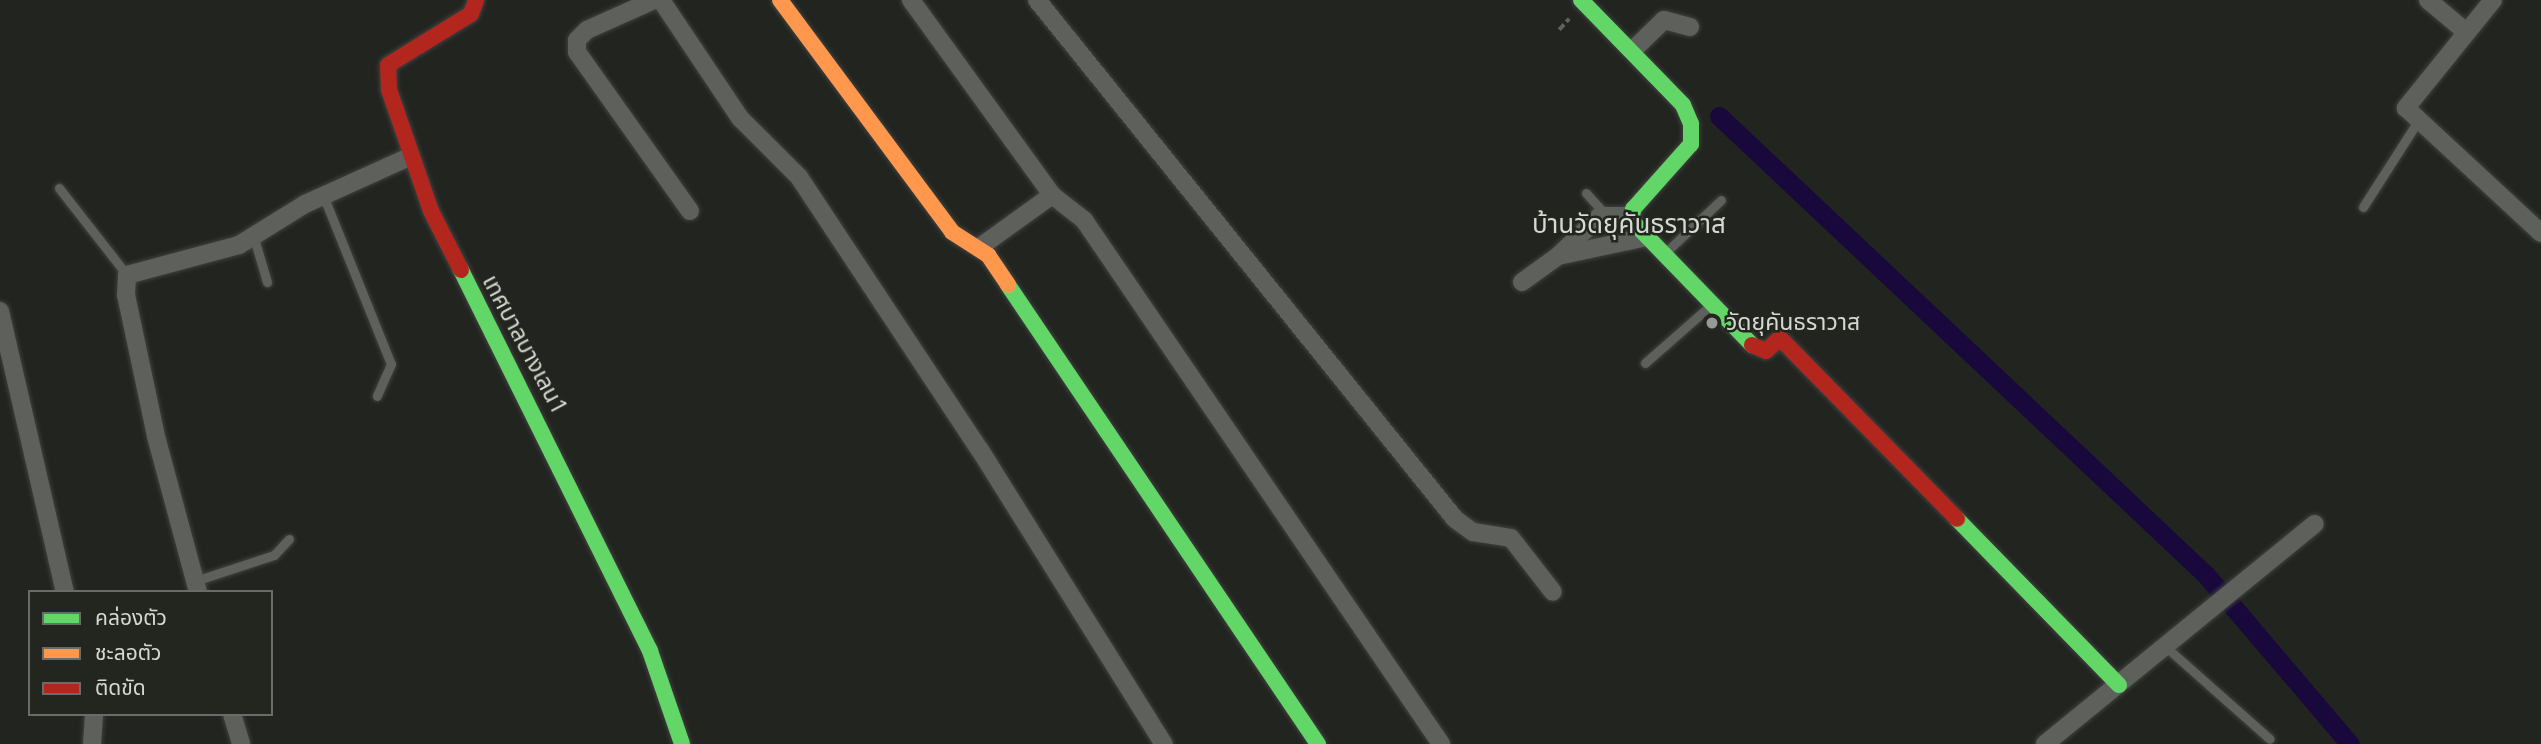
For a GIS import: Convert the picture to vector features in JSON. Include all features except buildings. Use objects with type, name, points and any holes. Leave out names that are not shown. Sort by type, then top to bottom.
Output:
[{"type":"street","name":"เทศบาลบางเลน1","points":[[476,0],[471,14],[388,65],[409,157],[650,651],[682,744]]},
{"type":"street","points":[[654,0],[587,30],[577,40],[577,52],[690,211]]},
{"type":"street","points":[[661,0],[740,118],[799,177],[981,450],[1164,744]]},
{"type":"street","points":[[780,0],[952,232],[980,247],[1318,744]]},
{"type":"street","points":[[911,0],[1052,195],[1084,220],[1441,744]]},
{"type":"street","points":[[1037,0],[1455,519],[1473,532],[1511,538],[1553,592]]},
{"type":"street","points":[[1522,282],[1558,256],[1605,214],[1631,212],[1691,144],[1683,105],[1633,50],[1581,0]]},
{"type":"street","points":[[2428,0],[2466,32]]},
{"type":"street","points":[[2493,0],[2407,99],[2406,108],[2541,233]]},
{"type":"street","points":[[1633,50],[1664,20],[1690,27]]},
{"type":"street","points":[[196,586],[156,436],[126,295],[127,275],[254,239],[323,195],[409,157]]},
{"type":"street","points":[[980,247],[1052,195]]},
{"type":"street","points":[[1631,212],[1647,237],[1760,350],[1780,338],[2119,685]]},
{"type":"street","points":[[1558,256],[1647,237]]},
{"type":"street","points":[[0,311],[65,590]]},
{"type":"street","points":[[2045,744],[2315,524]]},
{"type":"street","points":[[92,744],[94,716]]},
{"type":"street","points":[[233,716],[241,744]]},
{"type":"lane","points":[[2363,207],[2418,121]]},
{"type":"lane","points":[[60,188],[127,275]]},
{"type":"lane","points":[[1586,193],[1605,214]]},
{"type":"lane","points":[[323,195],[388,352],[390,374],[377,396]]},
{"type":"lane","points":[[1664,254],[1721,200]]},
{"type":"lane","points":[[254,239],[267,282]]},
{"type":"lane","points":[[1645,363],[1712,304]]},
{"type":"lane","points":[[196,586],[274,555],[289,539]]},
{"type":"lane","points":[[2166,648],[2270,739]]},
{"type":"waterway","points":[[1719,116],[2206,575],[2350,744]]},
{"type":"traffic: fast","points":[[1581,0],[1683,105],[1691,124],[1691,144],[1633,209],[1632,221],[1752,345]]},
{"type":"traffic: fast","points":[[461,270],[650,651],[682,744]]},
{"type":"traffic: fast","points":[[1008,285],[1318,744]]},
{"type":"traffic: fast","points":[[1957,519],[2119,685]]},
{"type":"traffic: slow","points":[[780,0],[952,232],[988,255],[1008,285]]},
{"type":"traffic: jam","points":[[461,270],[431,211],[389,90],[388,65],[471,14],[476,0]]},
{"type":"traffic: jam","points":[[1752,345],[1766,351],[1780,338],[1957,519]]},
{"type":"place","name":"วัดยุคันธราวาส","points":[[1712,323]]},
{"type":"district","name":"บ้านวัดยุคันธราวาส","points":[[1629,226]]}]
